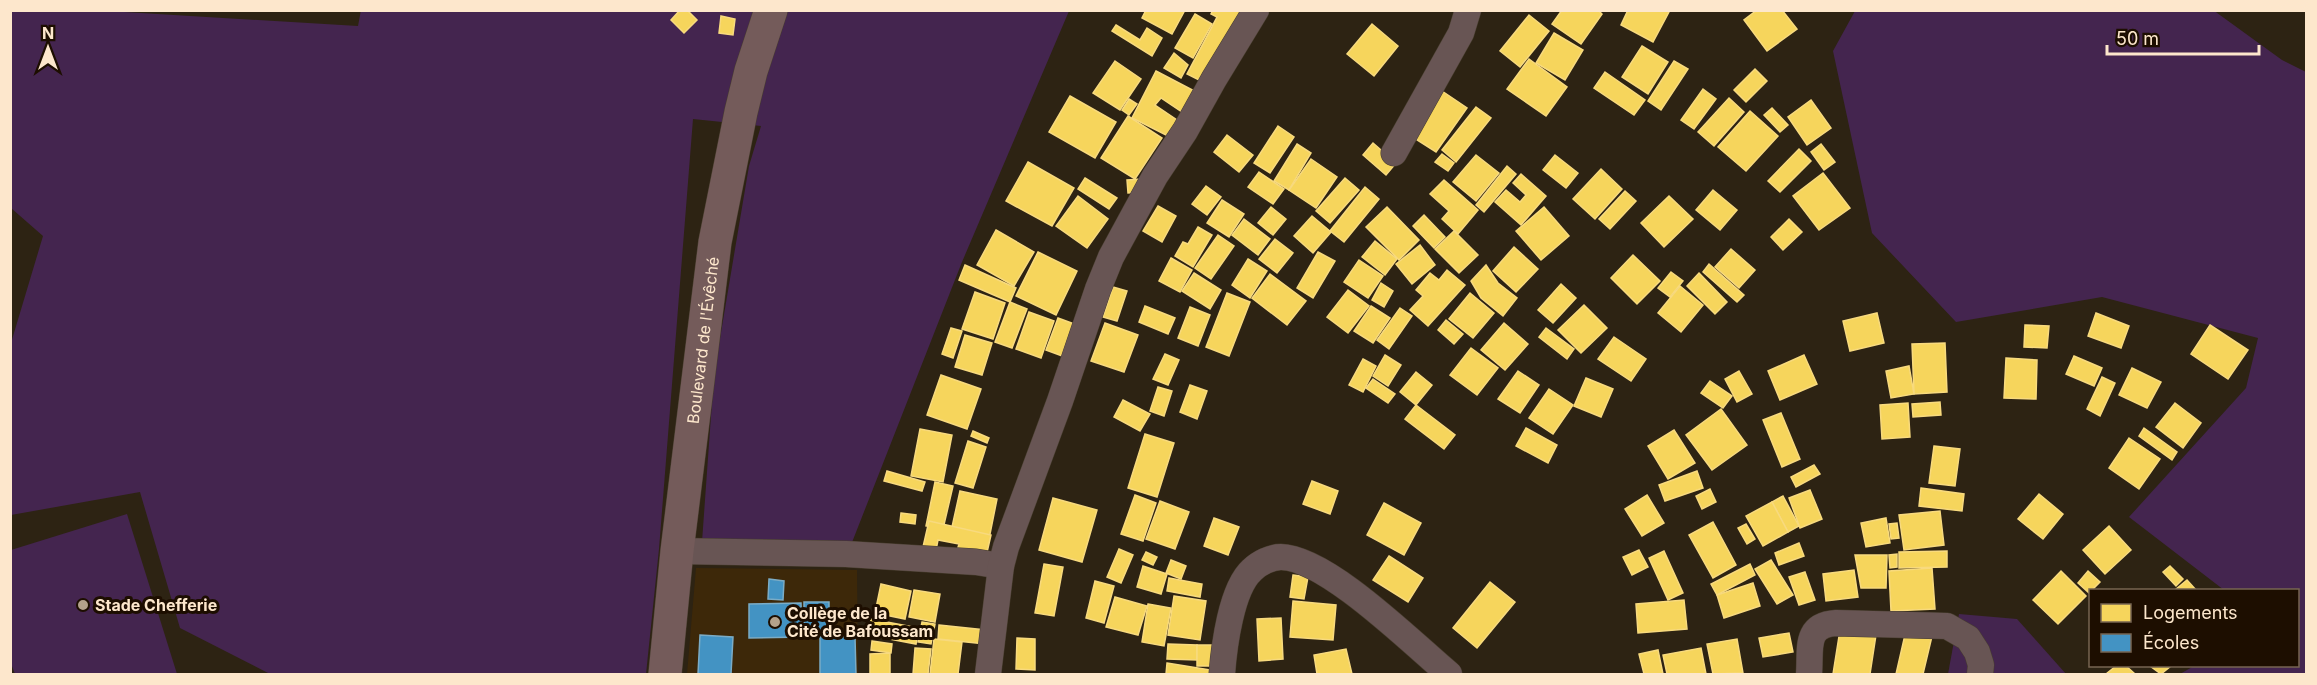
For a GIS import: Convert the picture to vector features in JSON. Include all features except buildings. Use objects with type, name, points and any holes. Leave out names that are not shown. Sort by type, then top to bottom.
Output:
[{"type":"main road","name":"Boulevard de l'Évêché","points":[[665,675],[677,551],[715,243],[751,71],[771,10]]},
{"type":"street","points":[[988,675],[1001,566],[1016,517],[1060,401],[1105,271],[1155,176],[1185,131],[1256,10]]},
{"type":"street","points":[[1394,153],[1461,33],[1467,10]]},
{"type":"street","points":[[677,551],[846,554],[976,562],[1001,566]]},
{"type":"street","points":[[1222,675],[1225,641],[1240,585],[1251,570],[1263,561],[1280,557],[1315,568],[1346,588],[1449,675]]},
{"type":"street","points":[[1809,675],[1813,632],[1825,623],[1947,626],[1968,638],[1977,652],[1981,665],[1980,675]]},
{"type":"shaded area","points":[[361,10],[1069,11],[962,262],[849,550],[702,542],[714,374],[749,166],[761,126],[693,119],[659,549],[646,674],[270,674],[180,628],[140,492],[11,515],[11,343],[43,236],[11,208],[11,11],[108,11],[358,26]]},
{"type":"shaded area","points":[[2213,10],[2282,60],[2306,72],[2306,674],[2180,674],[2192,667],[2299,667],[2299,589],[2223,589],[2129,517],[2246,388],[2258,338],[2102,297],[1956,322],[1872,233],[1833,51],[1855,11]]},
{"type":"shaded area","name":"Stade Chefferie","points":[[127,514],[177,674],[15,674],[10,661],[11,550]]},
{"type":"shaded area","name":"Collège de la Cité de Bafoussam","points":[[696,568],[857,570],[858,674],[687,674]]},
{"type":"shaded area","points":[[1959,614],[2017,619],[2066,674],[1948,674]]},
{"type":"place","name":"Stade Chefferie","points":[[83,605]]},
{"type":"place","name":"Collège de la Cité de Bafoussam","points":[[775,622]]}]
